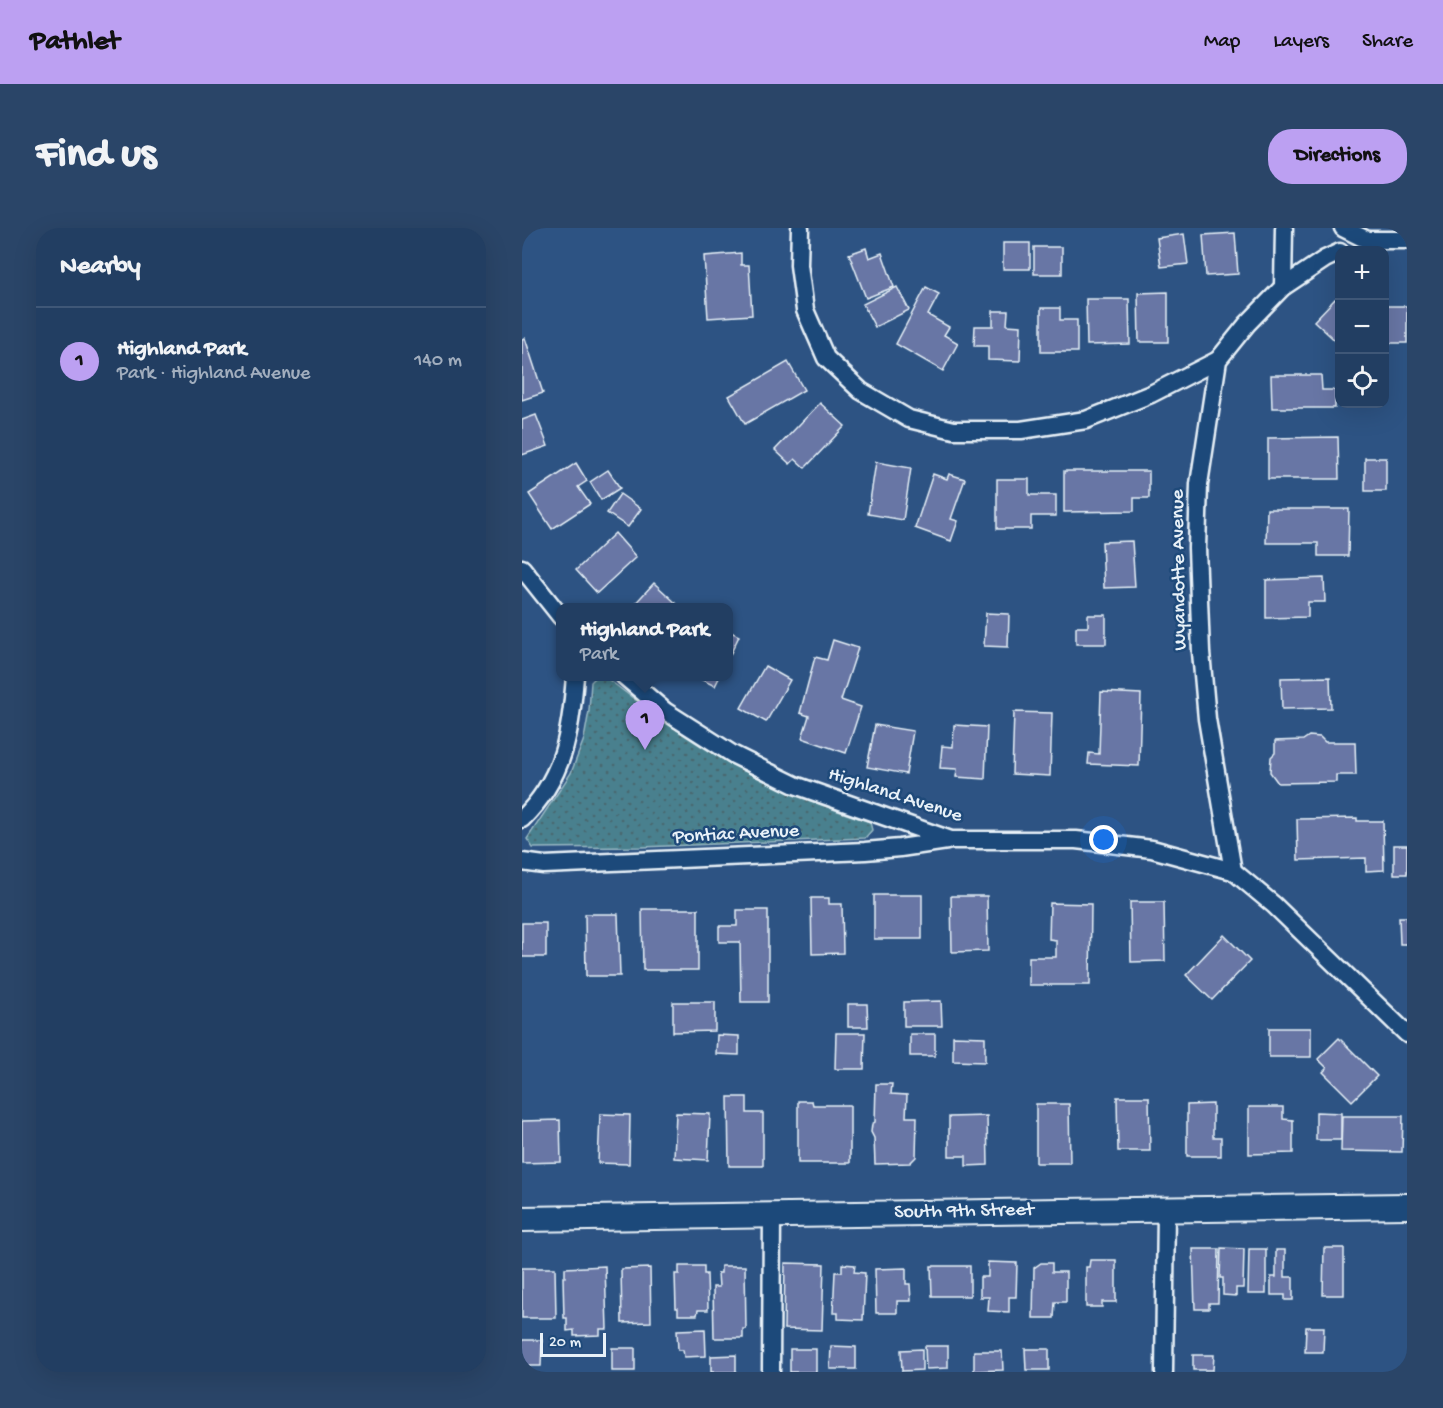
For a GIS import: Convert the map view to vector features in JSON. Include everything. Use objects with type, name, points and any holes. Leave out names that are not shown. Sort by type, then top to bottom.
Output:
[{"type":"street","points":[[800,228],[799,265],[805,310],[826,358],[861,391],[909,419],[954,430],[1021,430],[1086,420],[1151,394],[1218,360],[1247,324],[1283,287],[1335,254]]},
{"type":"street","points":[[1283,287],[1284,228]]},
{"type":"street","points":[[1343,228],[1367,240]]},
{"type":"street","points":[[1353,246],[1367,240],[1407,240]]},
{"type":"street","name":"Wyandotte Avenue","points":[[1218,360],[1199,483],[1197,548],[1201,652],[1207,719],[1233,871]]},
{"type":"street","points":[[522,568],[556,611]]},
{"type":"street","points":[[522,819],[550,785],[564,754],[573,713],[575,681]]},
{"type":"street","name":"Highland Avenue","points":[[630,681],[665,711],[734,755],[795,785],[951,840],[1076,840],[1152,849],[1233,871],[1274,905],[1407,1034]]},
{"type":"street","name":"Pontiac Avenue","points":[[522,862],[544,865],[865,851],[951,840]]},
{"type":"street","name":"South 9th Street","points":[[522,1219],[1407,1206]]},
{"type":"street","points":[[1164,1372],[1166,1210]]},
{"type":"street","points":[[771,1372],[772,1215]]},
{"type":"green space","points":[[610,681],[710,752],[796,795],[870,822],[872,830],[865,838],[642,847],[533,848],[527,839],[571,773],[584,739],[591,682]]},
{"type":"building","points":[[1235,233],[1238,274],[1206,276],[1203,235]]},
{"type":"building","points":[[1184,234],[1188,264],[1161,267],[1157,238]]},
{"type":"building","points":[[1003,243],[1030,243],[1030,269],[1003,269]]},
{"type":"building","points":[[1034,247],[1062,247],[1062,274],[1034,274]]},
{"type":"building","points":[[866,248],[869,258],[882,253],[894,287],[866,298],[849,254]]},
{"type":"building","points":[[741,253],[741,265],[749,265],[752,315],[708,318],[704,256]]},
{"type":"building","points":[[897,287],[909,310],[875,327],[863,304]]},
{"type":"building","points":[[926,287],[939,294],[928,315],[949,327],[944,335],[958,343],[943,371],[896,344]]},
{"type":"building","points":[[1168,292],[1168,342],[1139,342],[1138,293]]},
{"type":"building","points":[[1086,299],[1129,299],[1130,344],[1087,345]]},
{"type":"building","points":[[1335,299],[1335,340],[1314,321]]},
{"type":"building","points":[[1389,306],[1407,306],[1407,343],[1389,343]]},
{"type":"building","points":[[1041,308],[1060,308],[1060,320],[1077,320],[1077,352],[1041,352]]},
{"type":"building","points":[[993,311],[1008,311],[1007,325],[1021,326],[1020,361],[988,360],[988,346],[974,346],[975,326],[993,326]]},
{"type":"building","points":[[525,338],[543,393],[522,400],[522,339]]},
{"type":"building","points":[[788,362],[804,390],[745,424],[729,396]]},
{"type":"building","points":[[1271,375],[1321,375],[1322,390],[1335,390],[1335,408],[1272,408]]},
{"type":"building","points":[[820,403],[845,426],[805,468],[795,459],[790,464],[775,450]]},
{"type":"building","points":[[536,415],[548,446],[522,455],[522,420]]},
{"type":"building","points":[[1338,437],[1339,479],[1268,479],[1268,438]]},
{"type":"building","points":[[1365,458],[1386,458],[1386,491],[1365,491]]},
{"type":"building","points":[[876,462],[911,468],[903,520],[868,514]]},
{"type":"building","points":[[576,463],[587,481],[578,487],[590,504],[552,529],[529,494]]},
{"type":"building","points":[[608,470],[620,488],[601,500],[590,482]]},
{"type":"building","points":[[1064,471],[1149,471],[1149,498],[1134,498],[1134,511],[1064,512]]},
{"type":"building","points":[[933,474],[947,479],[949,474],[965,479],[951,519],[958,521],[951,541],[915,528]]},
{"type":"building","points":[[997,479],[1029,479],[1029,495],[1056,495],[1056,516],[1031,516],[1031,529],[997,529]]},
{"type":"building","points":[[620,494],[641,509],[628,527],[607,513]]},
{"type":"building","points":[[1267,509],[1349,509],[1348,556],[1318,556],[1318,543],[1266,543]]},
{"type":"building","points":[[615,533],[636,557],[597,593],[576,570]]},
{"type":"building","points":[[1132,541],[1135,587],[1104,588],[1102,542]]},
{"type":"building","points":[[1324,578],[1325,602],[1308,602],[1308,617],[1266,618],[1266,580]]},
{"type":"building","points":[[654,583],[676,603],[636,603]]},
{"type":"building","points":[[986,613],[1009,614],[1008,647],[984,646]]},
{"type":"building","points":[[1088,615],[1106,615],[1106,644],[1076,644],[1076,627],[1088,627]]},
{"type":"building","points":[[733,633],[739,636],[733,649]]},
{"type":"building","points":[[833,640],[858,648],[841,700],[861,707],[846,753],[802,738],[809,716],[800,713],[815,657],[827,660]]},
{"type":"building","points":[[765,666],[790,680],[766,722],[741,708]]},
{"type":"building","points":[[1330,677],[1331,708],[1282,709],[1281,678]]},
{"type":"building","points":[[704,681],[718,681],[715,686]]},
{"type":"building","points":[[1101,692],[1141,694],[1139,766],[1088,764],[1089,753],[1099,754]]},
{"type":"building","points":[[1014,712],[1052,713],[1050,776],[1012,774]]},
{"type":"building","points":[[875,725],[913,731],[906,774],[867,767]]},
{"type":"building","points":[[954,725],[987,727],[985,779],[956,777],[957,769],[940,768],[942,746],[953,747]]},
{"type":"building","points":[[1309,736],[1320,737],[1325,742],[1355,742],[1356,775],[1336,775],[1336,782],[1278,783],[1270,772],[1271,757],[1275,753],[1275,741],[1303,740]]},
{"type":"building","points":[[1357,818],[1357,821],[1383,821],[1384,870],[1366,871],[1366,858],[1298,860],[1297,819]]},
{"type":"building","points":[[1394,845],[1407,845],[1407,874],[1394,874]]},
{"type":"building","points":[[874,895],[922,895],[922,939],[874,939]]},
{"type":"building","points":[[951,896],[987,896],[988,951],[952,952]]},
{"type":"building","points":[[811,898],[829,898],[829,904],[842,904],[843,953],[812,954]]},
{"type":"building","points":[[1130,902],[1164,902],[1165,961],[1131,962]]},
{"type":"building","points":[[1050,903],[1091,904],[1090,985],[1029,985],[1029,957],[1056,957],[1056,940],[1049,939]]},
{"type":"building","points":[[642,909],[698,909],[698,970],[643,970]]},
{"type":"building","points":[[737,910],[768,910],[768,1002],[741,1002],[740,942],[719,942],[719,926],[737,926]]},
{"type":"building","points":[[585,914],[618,914],[620,976],[586,976]]},
{"type":"building","points":[[1399,917],[1407,917],[1407,944],[1400,944]]},
{"type":"building","points":[[522,923],[546,923],[546,957],[522,957]]},
{"type":"building","points":[[1224,935],[1250,961],[1212,1000],[1186,975]]},
{"type":"building","points":[[941,1001],[942,1026],[904,1026],[904,1002]]},
{"type":"building","points":[[673,1002],[715,1002],[715,1031],[673,1032]]},
{"type":"building","points":[[848,1004],[867,1004],[868,1027],[848,1027]]},
{"type":"building","points":[[1269,1028],[1311,1028],[1311,1057],[1269,1057]]},
{"type":"building","points":[[836,1033],[865,1033],[864,1069],[835,1069]]},
{"type":"building","points":[[910,1034],[935,1034],[935,1056],[910,1056]]},
{"type":"building","points":[[717,1035],[739,1036],[739,1055],[716,1054]]},
{"type":"building","points":[[953,1036],[985,1037],[985,1062],[953,1061]]},
{"type":"building","points":[[1339,1038],[1377,1076],[1352,1101],[1323,1072],[1327,1068],[1318,1059]]},
{"type":"building","points":[[876,1084],[892,1084],[891,1094],[907,1095],[906,1117],[917,1117],[916,1157],[910,1163],[875,1164],[874,1138],[871,1132],[872,1124],[875,1122]]},
{"type":"building","points":[[728,1097],[747,1097],[747,1113],[763,1113],[763,1166],[729,1166]]},
{"type":"building","points":[[1117,1097],[1149,1097],[1150,1151],[1118,1151]]},
{"type":"building","points":[[798,1101],[812,1101],[813,1105],[850,1105],[850,1163],[798,1163]]},
{"type":"building","points":[[1036,1104],[1069,1104],[1070,1163],[1036,1163]]},
{"type":"building","points":[[1213,1104],[1213,1137],[1221,1137],[1221,1156],[1187,1156],[1187,1105]]},
{"type":"building","points":[[1249,1107],[1283,1107],[1283,1119],[1293,1120],[1293,1153],[1249,1154]]},
{"type":"building","points":[[1316,1112],[1341,1113],[1341,1140],[1316,1140]]},
{"type":"building","points":[[676,1113],[710,1114],[708,1160],[674,1158]]},
{"type":"building","points":[[600,1114],[630,1115],[629,1164],[598,1163]]},
{"type":"building","points":[[987,1116],[988,1165],[966,1166],[966,1156],[949,1156],[949,1117]]},
{"type":"building","points":[[1342,1116],[1403,1116],[1402,1152],[1341,1151]]},
{"type":"building","points":[[560,1120],[561,1162],[522,1163],[522,1121]]},
{"type":"building","points":[[1221,1248],[1244,1249],[1243,1288],[1236,1288],[1236,1296],[1223,1295],[1223,1278],[1220,1278]]},
{"type":"building","points":[[1324,1248],[1344,1248],[1344,1295],[1323,1295]]},
{"type":"building","points":[[1193,1249],[1219,1249],[1218,1303],[1209,1303],[1209,1309],[1195,1309]]},
{"type":"building","points":[[1249,1249],[1266,1249],[1266,1294],[1248,1294]]},
{"type":"building","points":[[1276,1250],[1285,1250],[1285,1277],[1293,1277],[1293,1300],[1285,1300],[1285,1295],[1271,1295],[1271,1277],[1276,1277]]},
{"type":"building","points":[[1090,1260],[1116,1260],[1116,1302],[1102,1302],[1102,1307],[1086,1307],[1086,1267],[1089,1267]]},
{"type":"building","points":[[988,1262],[1017,1263],[1016,1297],[1009,1297],[1009,1312],[988,1311],[989,1297],[980,1297],[980,1277],[988,1277]]},
{"type":"building","points":[[785,1263],[824,1264],[822,1330],[784,1329]]},
{"type":"building","points":[[1041,1263],[1052,1263],[1052,1272],[1066,1272],[1066,1302],[1055,1302],[1054,1318],[1033,1318],[1034,1268]]},
{"type":"building","points":[[842,1264],[855,1265],[854,1272],[865,1273],[863,1320],[838,1319],[838,1313],[833,1313],[835,1272],[842,1272]]},
{"type":"building","points":[[605,1266],[607,1329],[600,1329],[600,1335],[574,1336],[574,1330],[567,1331],[567,1318],[564,1318],[563,1277],[565,1277],[565,1268]]},
{"type":"building","points":[[679,1266],[704,1266],[704,1274],[707,1274],[708,1310],[698,1310],[697,1315],[678,1315],[675,1274],[679,1274]]},
{"type":"building","points":[[721,1266],[745,1266],[746,1329],[743,1329],[743,1338],[714,1338],[713,1287],[719,1287],[718,1273],[721,1273]]},
{"type":"building","points":[[931,1266],[970,1266],[970,1296],[932,1296]]},
{"type":"building","points":[[522,1268],[555,1268],[556,1318],[522,1318]]},
{"type":"building","points":[[650,1268],[651,1322],[622,1323],[621,1269]]},
{"type":"building","points":[[906,1268],[906,1284],[910,1284],[911,1301],[897,1301],[897,1313],[876,1313],[875,1269]]},
{"type":"building","points":[[1306,1327],[1324,1327],[1323,1352],[1305,1352]]},
{"type":"building","points":[[705,1329],[706,1356],[684,1357],[683,1350],[678,1350],[677,1330]]},
{"type":"building","points":[[522,1340],[542,1340],[541,1366],[522,1366]]},
{"type":"building","points":[[831,1346],[856,1347],[856,1369],[830,1369]]},
{"type":"building","points":[[925,1346],[948,1346],[948,1368],[926,1369]]},
{"type":"building","points":[[612,1348],[635,1348],[635,1371],[612,1371]]},
{"type":"building","points":[[790,1349],[816,1349],[816,1372],[790,1372]]},
{"type":"building","points":[[922,1349],[922,1370],[902,1371],[901,1350]]},
{"type":"building","points":[[1025,1349],[1049,1349],[1049,1370],[1026,1370]]},
{"type":"building","points":[[974,1351],[1002,1351],[1003,1370],[974,1371]]},
{"type":"building","points":[[736,1355],[736,1372],[711,1372],[711,1356]]},
{"type":"building","points":[[1193,1355],[1214,1355],[1213,1370],[1193,1370]]},
{"type":"place","name":"Highland Park","points":[[645,750]]}]
